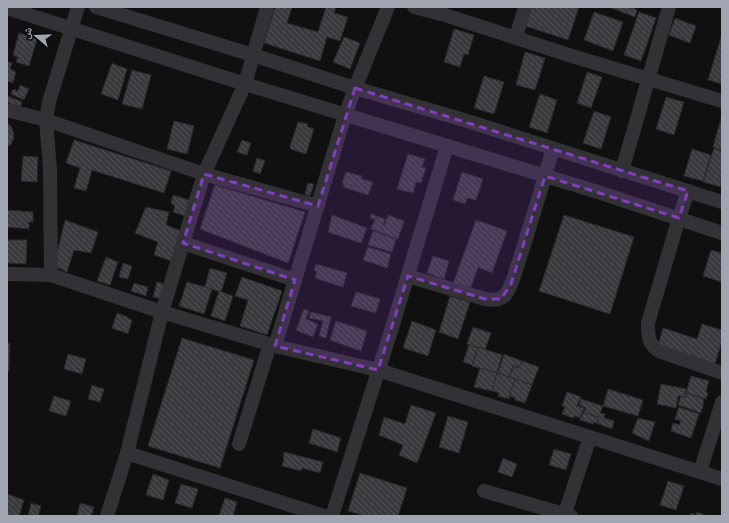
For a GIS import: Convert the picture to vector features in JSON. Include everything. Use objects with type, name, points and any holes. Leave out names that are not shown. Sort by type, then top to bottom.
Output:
[{"type":"street","points":[[51,275],[50,169],[46,120],[48,102],[78,7]]},
{"type":"street","points":[[96,7],[355,88],[464,120],[722,202]]},
{"type":"street","points":[[107,516],[127,453],[162,312],[204,174],[245,84],[267,7]]},
{"type":"street","points":[[238,444],[295,280],[345,115],[388,7]]},
{"type":"street","points":[[414,7],[445,15],[572,56],[722,101]]},
{"type":"street","points":[[516,37],[525,7]]},
{"type":"street","points":[[622,171],[669,7]]},
{"type":"street","points":[[7,8],[245,84],[545,176],[722,233]]},
{"type":"street","points":[[7,110],[46,120],[204,174],[318,206]]},
{"type":"street","points":[[332,516],[391,331],[447,146]]},
{"type":"street","points":[[408,276],[485,299],[501,299],[507,294],[545,176],[552,148]]},
{"type":"street","points":[[688,191],[678,218],[648,323],[649,339],[655,349],[661,352],[722,373]]},
{"type":"street","points":[[183,243],[295,280]]},
{"type":"street","points":[[7,274],[51,275],[162,312],[272,345],[378,370],[722,479]]},
{"type":"street","points":[[700,472],[722,402]]},
{"type":"street","points":[[484,491],[566,515],[590,437]]},
{"type":"street","points":[[127,453],[324,516]]},
{"type":"highlighted area","points":[[355,88],[688,191],[679,218],[545,176],[511,284],[501,299],[485,299],[408,276],[378,370],[275,346],[295,280],[183,243],[204,174],[318,206]]},
{"type":"building","points":[[275,7],[292,7],[287,23],[318,32],[326,7],[336,7],[334,13],[348,17],[340,41],[327,37],[320,61],[264,43]]},
{"type":"building","points":[[528,7],[579,7],[568,40],[522,25]]},
{"type":"building","points":[[609,7],[630,7],[637,10],[635,17]]},
{"type":"building","points":[[594,12],[623,22],[613,51],[584,40]]},
{"type":"building","points":[[639,12],[656,18],[641,61],[624,55]]},
{"type":"building","points":[[675,18],[696,26],[690,43],[669,35]]},
{"type":"building","points":[[454,29],[474,35],[468,55],[464,54],[460,67],[444,62]]},
{"type":"building","points":[[19,33],[37,39],[29,66],[16,62],[18,57],[13,55]]},
{"type":"building","points":[[722,34],[722,84],[708,80]]},
{"type":"building","points":[[344,37],[360,43],[350,69],[333,62]]},
{"type":"building","points":[[525,52],[545,58],[535,90],[516,85]]},
{"type":"building","points":[[7,62],[12,63],[10,69],[16,72],[13,83],[7,81]]},
{"type":"building","points":[[112,63],[127,69],[118,100],[101,94]]},
{"type":"building","points":[[132,70],[151,75],[142,109],[122,104]]},
{"type":"building","points":[[587,72],[602,77],[591,108],[577,103]]},
{"type":"building","points":[[484,76],[504,82],[494,114],[474,108]]},
{"type":"building","points":[[20,85],[29,89],[24,100],[11,94],[13,89],[18,91]]},
{"type":"building","points":[[540,94],[557,100],[547,133],[529,127]]},
{"type":"building","points":[[8,96],[22,102],[20,107],[7,102]]},
{"type":"building","points":[[666,97],[684,102],[674,135],[656,129]]},
{"type":"building","points":[[594,111],[611,117],[601,149],[583,143]]},
{"type":"building","points":[[722,115],[722,150],[713,147]]},
{"type":"building","points":[[174,121],[194,126],[187,154],[167,149]]},
{"type":"building","points":[[298,122],[307,124],[308,127],[314,129],[306,154],[291,149],[290,146]]},
{"type":"building","points":[[7,123],[11,126],[14,135],[11,144],[7,147]]},
{"type":"building","points":[[74,140],[171,171],[164,193],[92,170],[86,191],[74,188],[80,168],[66,163]]},
{"type":"building","points":[[242,140],[251,143],[247,155],[237,152]]},
{"type":"building","points":[[714,148],[722,151],[721,187],[703,182]]},
{"type":"building","points":[[692,149],[711,155],[703,181],[684,176]]},
{"type":"building","points":[[408,154],[425,159],[422,167],[426,168],[421,183],[416,182],[413,193],[397,189]]},
{"type":"building","points":[[23,156],[38,157],[37,182],[21,181]]},
{"type":"building","points":[[257,158],[265,161],[260,174],[253,171]]},
{"type":"building","points":[[346,172],[362,176],[362,179],[373,182],[368,195],[343,187],[344,184],[342,183]]},
{"type":"building","points":[[462,172],[483,179],[476,200],[467,198],[465,204],[453,200]]},
{"type":"building","points":[[308,183],[314,184],[310,196],[305,194]]},
{"type":"building","points":[[215,185],[305,212],[288,263],[200,229]]},
{"type":"building","points":[[173,195],[192,201],[188,217],[173,212],[175,206],[171,203]]},
{"type":"building","points":[[146,207],[169,212],[166,225],[181,231],[171,261],[154,255],[158,242],[135,233]]},
{"type":"building","points":[[7,210],[33,212],[33,222],[29,222],[29,229],[7,227]]},
{"type":"building","points":[[371,214],[385,219],[384,226],[388,215],[404,221],[398,239],[371,229],[375,219],[370,218]]},
{"type":"building","points":[[332,215],[367,228],[361,243],[328,232]]},
{"type":"building","points":[[564,215],[634,237],[610,314],[539,291]]},
{"type":"building","points":[[65,220],[98,232],[91,253],[74,250],[67,272],[54,266]]},
{"type":"building","points":[[476,220],[507,231],[492,273],[478,267],[470,290],[453,284]]},
{"type":"building","points":[[373,231],[396,239],[392,252],[368,245]]},
{"type":"building","points":[[7,240],[27,240],[26,264],[7,263]]},
{"type":"building","points":[[368,247],[391,254],[387,268],[363,260]]},
{"type":"building","points":[[711,250],[722,253],[722,282],[703,276]]},
{"type":"building","points":[[433,256],[449,261],[444,279],[427,273]]},
{"type":"building","points":[[106,257],[118,262],[110,285],[97,281]]},
{"type":"building","points":[[123,263],[132,266],[128,279],[119,277]]},
{"type":"building","points":[[316,264],[347,273],[343,287],[315,278],[317,272],[314,270]]},
{"type":"building","points":[[210,268],[227,273],[221,292],[205,287]]},
{"type":"building","points":[[242,277],[282,291],[267,335],[240,326],[248,300],[235,296]]},
{"type":"building","points":[[157,282],[166,284],[163,299],[153,297]]},
{"type":"building","points":[[187,282],[212,289],[204,314],[179,306]]},
{"type":"building","points":[[134,283],[148,287],[146,296],[131,291]]},
{"type":"building","points":[[219,291],[233,296],[225,321],[211,316]]},
{"type":"building","points":[[356,292],[380,299],[376,313],[351,306]]},
{"type":"building","points":[[450,296],[470,302],[458,339],[439,332]]},
{"type":"building","points":[[304,309],[309,311],[306,319],[318,324],[313,337],[296,330]]},
{"type":"building","points":[[311,312],[331,317],[326,338],[319,336],[323,321],[309,318]]},
{"type":"building","points":[[117,313],[132,320],[128,334],[112,328]]},
{"type":"building","points":[[336,321],[367,331],[361,351],[330,340]]},
{"type":"building","points":[[412,321],[436,330],[428,356],[403,348]]},
{"type":"building","points":[[702,324],[722,330],[722,341],[715,364],[658,346],[663,328],[697,339]]},
{"type":"building","points":[[473,327],[491,333],[485,350],[467,344]]},
{"type":"building","points":[[182,338],[254,360],[220,468],[148,446]]},
{"type":"building","points":[[7,343],[10,343],[9,371],[7,371]]},
{"type":"building","points":[[469,345],[478,348],[472,365],[463,362]]},
{"type":"building","points":[[478,347],[502,355],[497,373],[472,366]]},
{"type":"building","points":[[68,354],[86,359],[82,374],[64,369]]},
{"type":"building","points":[[504,354],[522,361],[519,368],[513,366],[509,377],[498,373]]},
{"type":"building","points":[[522,361],[539,367],[532,385],[509,377],[514,365],[519,368]]},
{"type":"building","points":[[480,368],[497,373],[492,391],[474,387]]},
{"type":"building","points":[[497,373],[515,379],[509,399],[498,396],[499,393],[492,391]]},
{"type":"building","points":[[691,376],[709,381],[706,399],[686,393]]},
{"type":"building","points":[[515,379],[532,385],[525,403],[515,400],[515,398],[509,396]]},
{"type":"building","points":[[661,384],[686,389],[685,397],[678,396],[676,408],[657,404]]},
{"type":"building","points":[[92,385],[104,389],[100,402],[88,399]]},
{"type":"building","points":[[608,389],[643,400],[638,416],[603,406]]},
{"type":"building","points":[[567,392],[581,397],[577,406],[584,408],[580,418],[574,416],[573,418],[562,414],[565,407],[562,406]]},
{"type":"building","points":[[687,393],[703,399],[704,402],[701,413],[678,405],[681,396],[685,398]]},
{"type":"building","points":[[54,396],[71,401],[66,416],[49,411]]},
{"type":"building","points":[[581,399],[603,406],[600,413],[605,414],[604,418],[614,421],[612,429],[596,423],[598,417],[584,412],[586,408],[579,405]]},
{"type":"building","points":[[411,405],[436,413],[417,463],[399,455],[403,445],[379,435],[384,417],[405,424]]},
{"type":"building","points":[[679,407],[699,414],[691,438],[671,431],[673,423],[679,425],[681,421],[675,419]]},
{"type":"building","points":[[584,412],[599,418],[596,423],[594,422],[593,424],[580,420]]},
{"type":"building","points":[[448,416],[468,422],[459,453],[439,447]]},
{"type":"building","points":[[638,418],[655,422],[649,441],[632,433]]},
{"type":"building","points":[[313,429],[341,438],[337,452],[309,443]]},
{"type":"building","points":[[554,449],[571,454],[566,470],[549,465]]},
{"type":"building","points":[[284,452],[323,462],[320,473],[302,468],[301,471],[282,466]]},
{"type":"building","points":[[503,458],[517,464],[512,477],[498,472]]},
{"type":"building","points":[[360,473],[407,488],[398,516],[365,516],[348,511]]},
{"type":"building","points":[[153,474],[169,480],[163,500],[146,495]]},
{"type":"building","points":[[668,481],[684,486],[676,510],[660,505]]},
{"type":"building","points":[[181,484],[198,489],[192,508],[175,503]]},
{"type":"building","points":[[7,494],[24,500],[19,516],[7,516]]},
{"type":"building","points":[[225,498],[237,502],[233,516],[219,516]]},
{"type":"building","points":[[31,503],[41,506],[38,516],[28,516]]},
{"type":"building","points":[[80,503],[94,507],[91,516],[77,516]]},
{"type":"building","points":[[697,512],[708,516],[690,516],[691,513],[696,515]]}]
